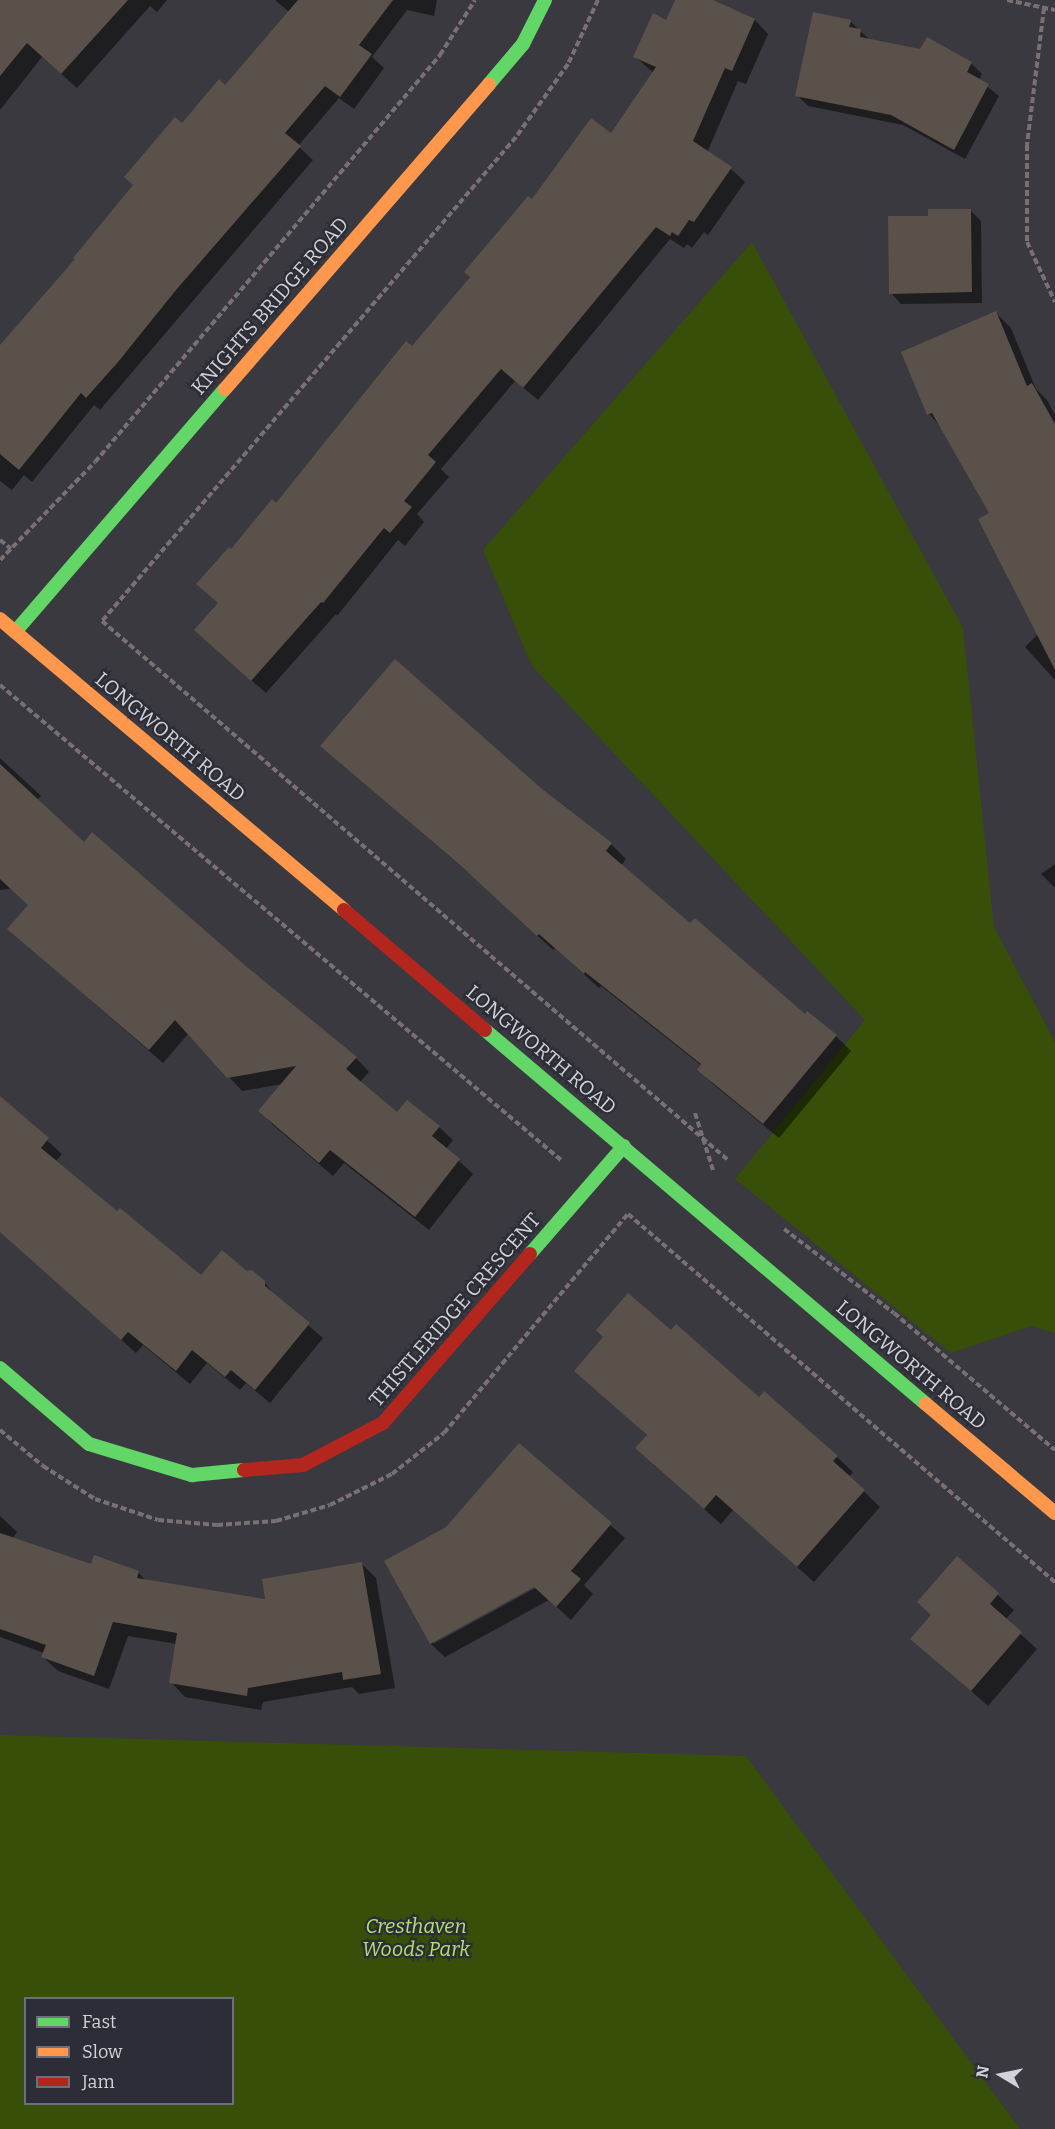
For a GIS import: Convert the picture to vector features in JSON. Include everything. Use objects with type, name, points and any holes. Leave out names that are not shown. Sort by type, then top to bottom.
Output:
[{"type":"street","name":"KNIGHTS BRIDGE ROAD","points":[[15,632],[523,44],[545,0]]},
{"type":"street","name":"LONGWORTH ROAD","points":[[0,619],[624,1146],[1055,1514]]},
{"type":"street","name":"THISTLERIDGE CRESCENT","points":[[0,1368],[89,1444],[192,1475],[303,1465],[383,1423],[624,1146]]},
{"type":"path","points":[[0,560],[95,462],[440,55],[475,0]]},
{"type":"path","points":[[598,0],[568,64],[516,137],[102,621],[728,1160]]},
{"type":"path","points":[[1007,0],[1055,10]]},
{"type":"path","points":[[1044,8],[1027,145],[1027,242],[1055,302]]},
{"type":"path","points":[[0,540],[11,549]]},
{"type":"path","points":[[0,685],[567,1166]]},
{"type":"path","points":[[695,1113],[714,1174]]},
{"type":"path","points":[[628,1214],[1055,1582]]},
{"type":"path","points":[[775,1223],[894,1313],[1055,1450]]},
{"type":"green space","points":[[752,242],[963,628],[994,927],[1055,1042],[1055,1333],[1031,1326],[951,1353],[735,1179],[865,1020],[532,666],[483,550]]},
{"type":"green space","name":"Cresthaven Woods Park","points":[[0,1735],[746,1756],[1020,2129],[0,2129]]},
{"type":"building","points":[[0,0],[128,0],[61,74],[27,43],[0,76]]},
{"type":"building","points":[[298,0],[393,0],[359,45],[372,54],[340,97],[325,86],[285,133],[301,146],[86,398],[81,393],[19,470],[0,454],[0,345],[75,259],[73,258],[133,185],[124,177],[175,117],[182,123],[219,79],[225,85]]},
{"type":"building","points":[[675,0],[713,0],[755,19],[732,71],[725,68],[693,141],[732,167],[694,222],[689,220],[678,236],[672,232],[670,236],[656,227],[523,388],[501,369],[428,455],[436,462],[404,501],[412,507],[390,533],[384,528],[323,603],[321,602],[251,681],[194,630],[218,603],[196,584],[229,547],[231,549],[272,499],[276,503],[406,341],[412,346],[470,277],[464,272],[528,196],[532,199],[591,118],[611,133],[656,67],[633,57],[653,13],[666,20]]},
{"type":"building","points":[[813,12],[851,20],[849,27],[861,29],[860,37],[920,49],[927,37],[972,62],[967,72],[989,84],[954,150],[891,115],[795,96]]},
{"type":"building","points":[[928,209],[971,209],[972,292],[889,294],[888,216],[928,216]]},
{"type":"building","points":[[996,311],[1027,386],[1032,383],[1055,424],[1055,670],[978,519],[989,513],[932,413],[927,415],[901,352]]},
{"type":"building","points":[[395,659],[542,789],[612,843],[606,851],[690,923],[695,918],[805,1014],[807,1011],[837,1035],[763,1124],[697,1070],[701,1064],[585,972],[584,974],[539,934],[537,936],[461,866],[320,746]]},
{"type":"building","points":[[0,764],[84,842],[92,832],[247,967],[357,1057],[346,1069],[397,1112],[407,1100],[440,1126],[432,1136],[460,1159],[415,1217],[330,1150],[319,1163],[258,1111],[296,1066],[227,1078],[175,1020],[149,1050],[7,929],[28,905],[0,879]]},
{"type":"building","points":[[0,1096],[49,1138],[41,1148],[117,1211],[120,1208],[201,1275],[222,1250],[247,1271],[252,1270],[265,1281],[265,1286],[310,1323],[255,1390],[231,1370],[225,1377],[192,1350],[176,1371],[128,1332],[121,1340],[0,1232]]},
{"type":"building","points":[[628,1293],[671,1330],[676,1324],[759,1397],[764,1391],[838,1456],[833,1461],[865,1490],[797,1567],[716,1495],[704,1509],[635,1448],[647,1435],[574,1371],[603,1337],[596,1330]]},
{"type":"building","points":[[519,1443],[612,1523],[571,1571],[581,1579],[556,1607],[534,1587],[430,1644],[384,1561],[446,1527]]},
{"type":"building","points":[[0,1533],[91,1564],[94,1555],[139,1571],[137,1578],[265,1599],[262,1579],[362,1562],[381,1674],[343,1680],[342,1672],[248,1688],[247,1696],[169,1683],[177,1633],[113,1622],[94,1676],[41,1657],[46,1645],[0,1629]]},
{"type":"building","points":[[957,1556],[999,1593],[990,1604],[1022,1632],[971,1691],[910,1639],[931,1615],[917,1602]]},
{"type":"traffic: fast","points":[[489,84],[523,44],[545,0]]},
{"type":"traffic: fast","points":[[15,632],[225,389]]},
{"type":"traffic: fast","points":[[485,1030],[926,1404]]},
{"type":"traffic: fast","points":[[530,1254],[624,1146]]},
{"type":"traffic: fast","points":[[0,1368],[89,1444],[192,1475],[244,1470]]},
{"type":"traffic: slow","points":[[225,389],[489,84]]},
{"type":"traffic: slow","points":[[0,619],[344,910]]},
{"type":"traffic: slow","points":[[926,1404],[1055,1513]]},
{"type":"traffic: jam","points":[[344,910],[485,1030]]},
{"type":"traffic: jam","points":[[244,1470],[303,1465],[383,1423],[530,1254]]}]
